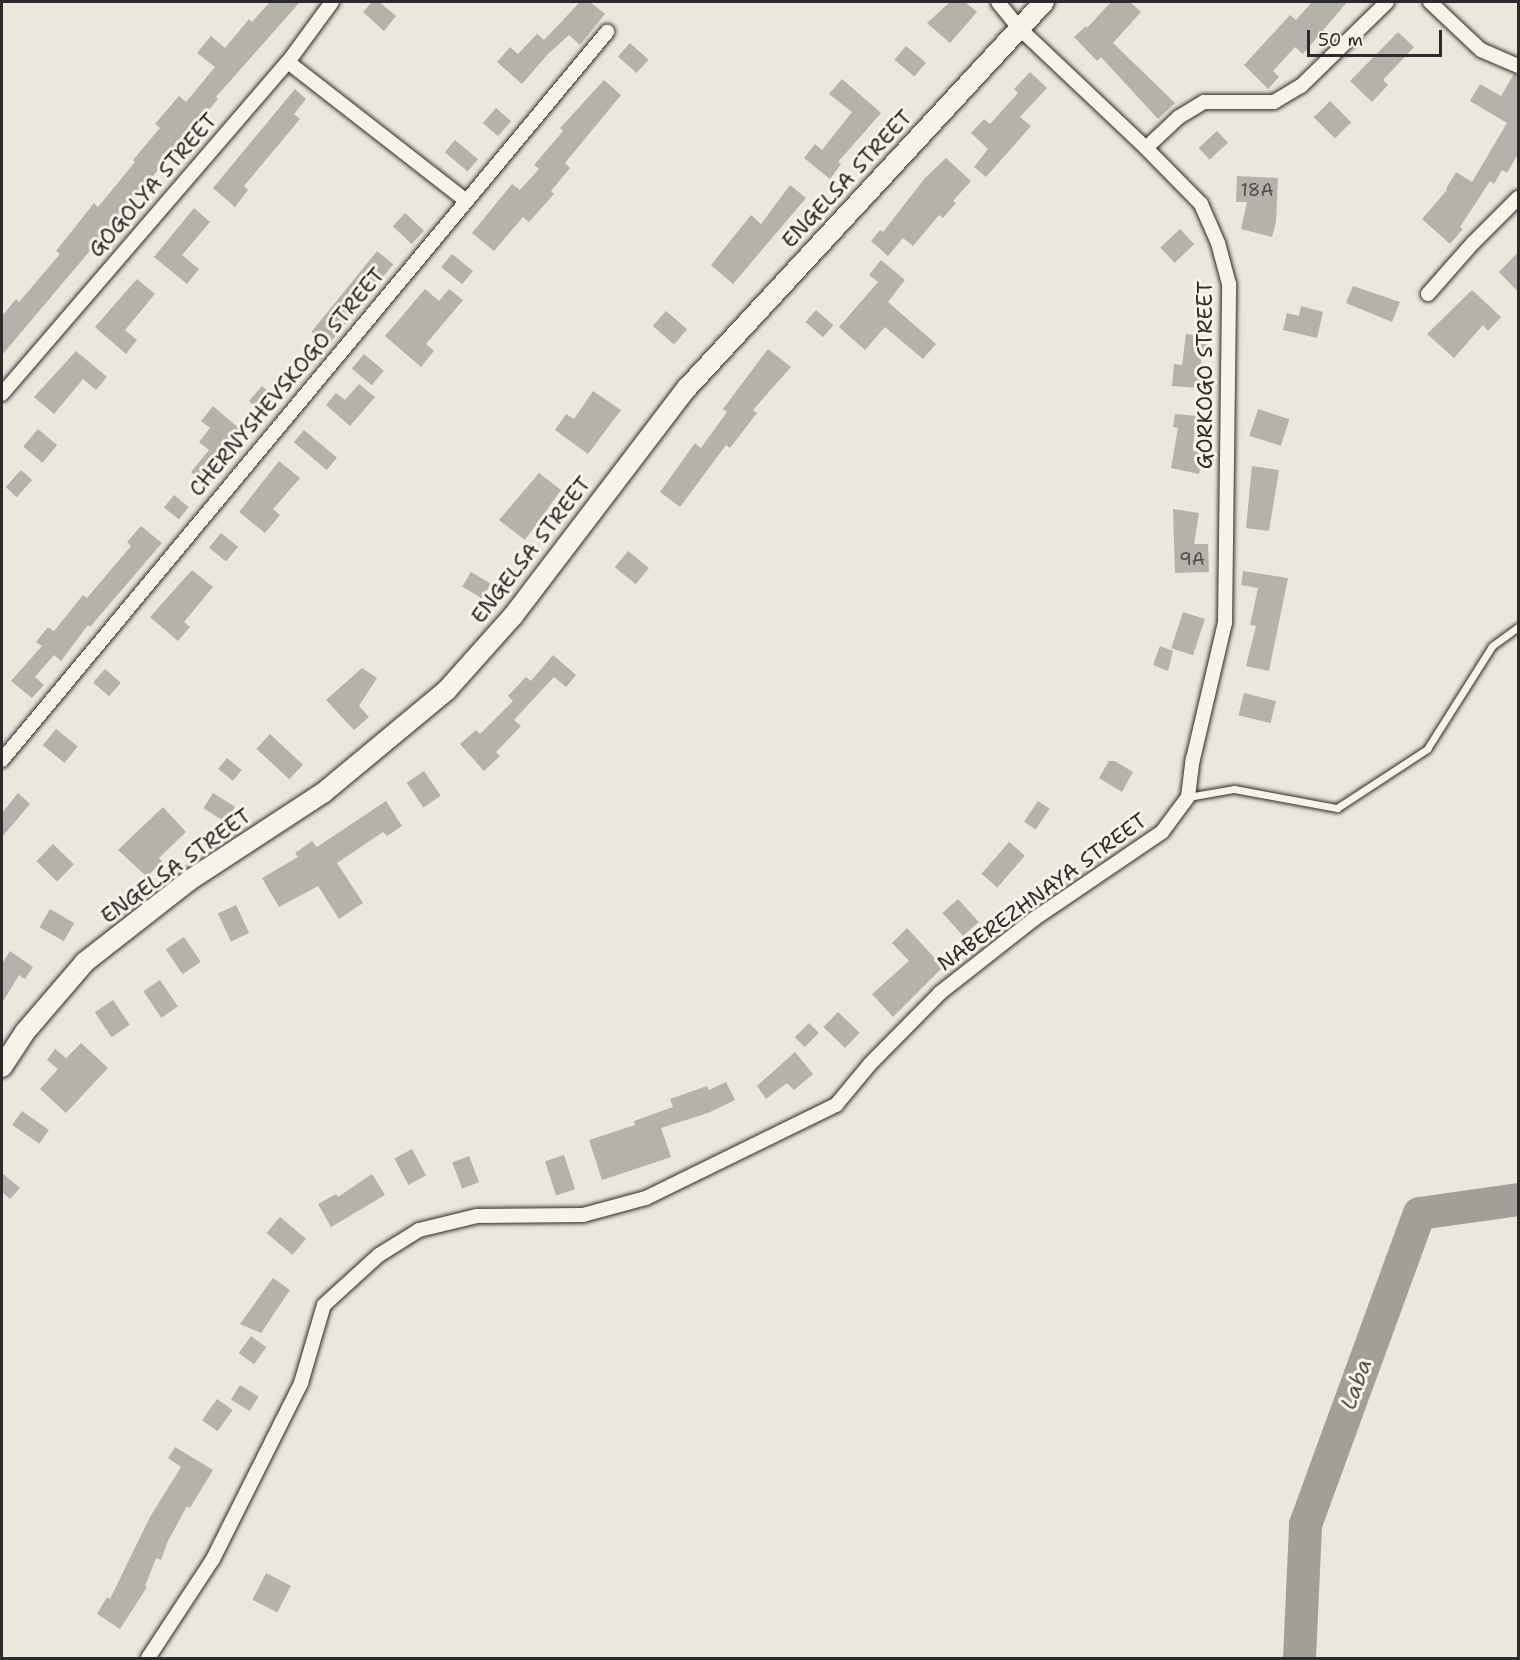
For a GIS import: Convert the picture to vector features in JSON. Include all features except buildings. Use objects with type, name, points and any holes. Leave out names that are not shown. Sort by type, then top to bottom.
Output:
[{"type":"street","name":"GOGOLYA STREET","points":[[2,394],[288,62],[332,2]]},
{"type":"street","name":"GORKOGO STREET","points":[[998,2],[1019,28],[1202,204],[1218,243],[1229,284],[1225,624],[1194,759],[1188,797]]},
{"type":"street","name":"ENGELSA STREET","points":[[2,1066],[25,1032],[85,962],[190,880],[323,793],[447,690],[513,616],[687,388],[1044,2]]},
{"type":"street","points":[[1146,148],[1179,117],[1204,102],[1274,102],[1301,86],[1387,2]]},
{"type":"street","points":[[1430,2],[1481,50],[1518,66]]},
{"type":"street","name":"CHERNYSHEVSKOGO STREET","points":[[2,759],[607,32]]},
{"type":"street","points":[[288,62],[465,200]]},
{"type":"street","points":[[1428,294],[1473,243],[1518,198]]},
{"type":"street","name":"NABEREZHNAYA STREET","points":[[148,1659],[213,1559],[296,1394],[324,1305],[379,1255],[419,1230],[477,1216],[583,1215],[646,1198],[836,1105],[870,1064],[940,993],[1034,919],[1162,832],[1188,797]]},
{"type":"lane","points":[[1188,797],[1234,789],[1337,808],[1427,749],[1492,646],[1518,627]]},
{"type":"waterway","name":"Laba","points":[[1299,1658],[1305,1524],[1419,1213],[1518,1199]]}]
